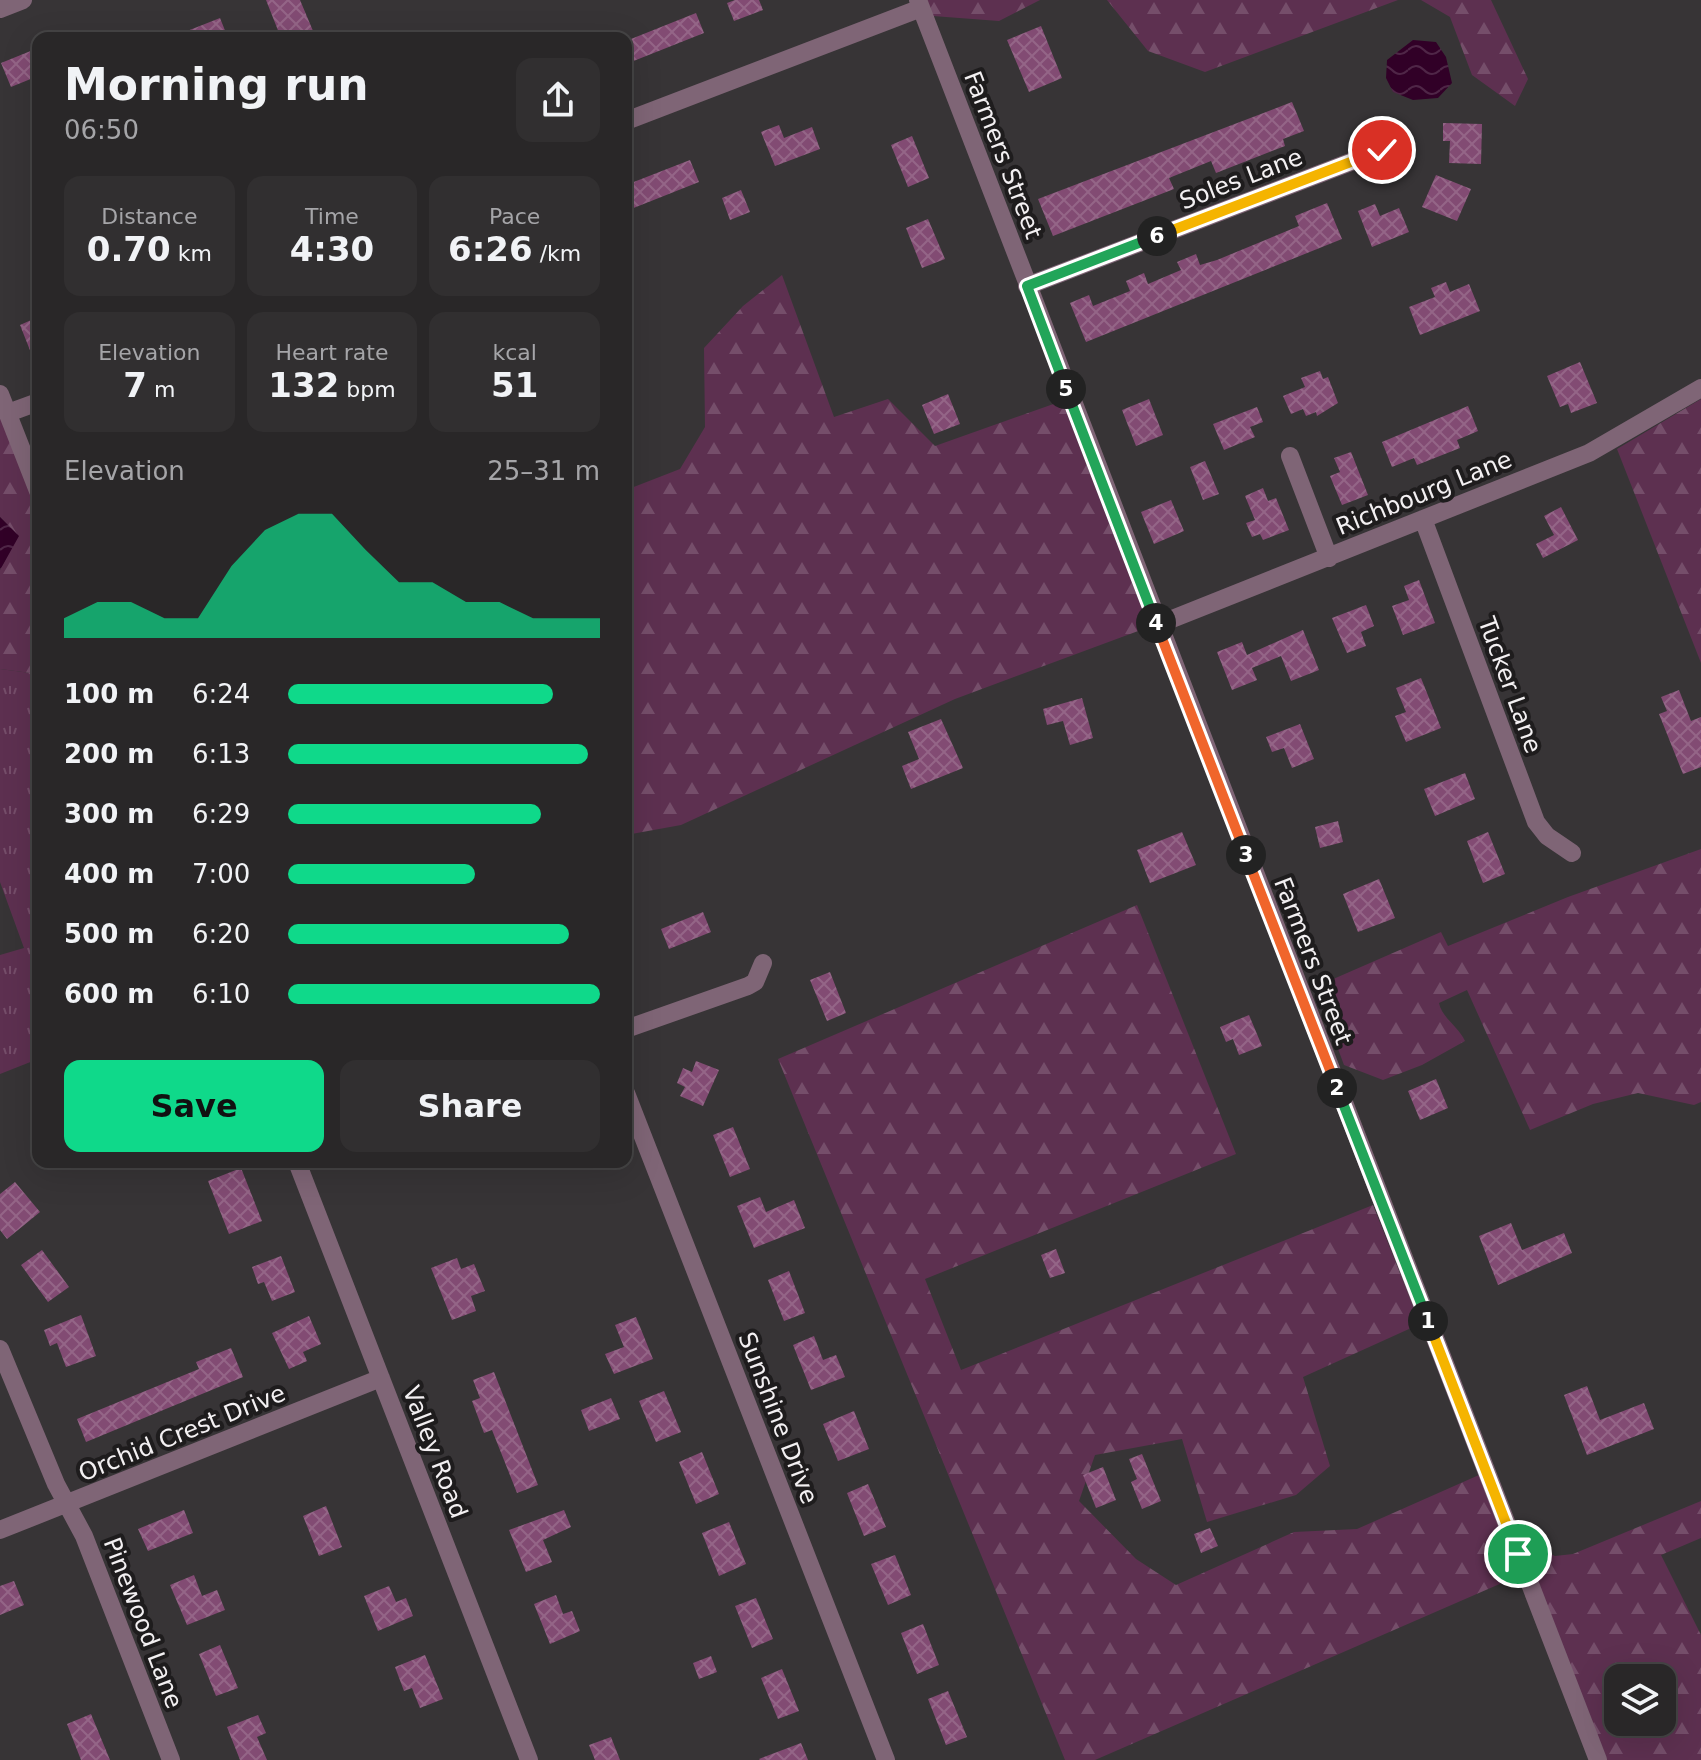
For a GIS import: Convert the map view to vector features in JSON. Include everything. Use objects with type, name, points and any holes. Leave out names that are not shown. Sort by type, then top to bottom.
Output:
[{"type":"street","points":[[0,9],[23,0]]},
{"type":"street","points":[[632,119],[919,4]]},
{"type":"street","name":"Farmers Street","points":[[919,4],[1598,1760]]},
{"type":"street","name":"Soles Lane","points":[[1027,286],[1382,150]]},
{"type":"street","name":"Richbourg Lane","points":[[1157,625],[1589,453],[1701,388]]},
{"type":"street","points":[[0,394],[32,475]]},
{"type":"street","points":[[8,413],[32,404]]},
{"type":"street","points":[[1290,456],[1329,558]]},
{"type":"street","name":"Tucker Lane","points":[[1423,519],[1530,809],[1547,836],[1572,853]]},
{"type":"street","points":[[632,1027],[748,986],[755,982],[763,963]]},
{"type":"street","name":"Sunshine Drive","points":[[632,1108],[886,1760]]},
{"type":"street","name":"Valley Road","points":[[299,1168],[529,1760]]},
{"type":"street","name":"Pinewood Lane","points":[[0,1349],[56,1484],[69,1504],[171,1760]]},
{"type":"street","name":"Orchid Crest Drive","points":[[0,1530],[381,1378]]},
{"type":"green space","points":[[927,0],[1040,0],[999,21],[933,16]]},
{"type":"green space","points":[[1107,0],[1398,0],[1205,72],[1148,51]]},
{"type":"green space","points":[[1421,0],[1491,0],[1528,79],[1515,106],[1472,75],[1450,17]]},
{"type":"green space","points":[[782,275],[834,417],[888,399],[935,446],[1062,401],[1149,627],[955,699],[681,825],[632,834],[632,488],[680,469],[705,427],[704,348],[743,306]]},
{"type":"green space","points":[[1701,399],[1701,663],[1617,449]]},
{"type":"green space","points":[[0,416],[32,499],[32,673],[0,669],[0,570],[18,536],[0,517]]},
{"type":"green space","points":[[0,669],[32,673],[32,1061],[0,1074],[0,955],[24,948],[0,882]]},
{"type":"green space","points":[[1701,849],[1701,1102],[1694,1105],[1638,1093],[1593,1104],[1530,1130],[1467,990],[1439,1003],[1465,1041],[1422,1065],[1383,1080],[1344,1065],[1315,987],[1441,932],[1448,946],[1568,897]]},
{"type":"green space","points":[[1137,905],[1236,1154],[925,1279],[961,1370],[1373,1205],[1420,1324],[1303,1377],[1330,1466],[1296,1495],[1207,1522],[1182,1439],[1095,1455],[1079,1501],[1136,1559],[1176,1585],[1294,1532],[1357,1529],[1479,1475],[1518,1576],[1095,1760],[1065,1760],[778,1059]]},
{"type":"green space","points":[[1701,1501],[1701,1538],[1661,1555],[1701,1635],[1701,1760],[1607,1760],[1522,1540],[1555,1556],[1573,1554]]},
{"type":"water","points":[[1413,40],[1436,42],[1446,57],[1452,83],[1438,98],[1413,100],[1393,92],[1386,78],[1387,60]]},
{"type":"water","points":[[0,517],[19,536],[0,570]]},
{"type":"building","points":[[266,0],[300,0],[313,32],[279,32]]},
{"type":"building","points":[[759,0],[763,10],[734,21],[727,3]]},
{"type":"building","points":[[696,13],[704,33],[632,62],[632,39]]},
{"type":"building","points":[[220,18],[226,32],[185,32]]},
{"type":"building","points":[[1041,26],[1062,78],[1029,92],[1007,40]]},
{"type":"building","points":[[32,50],[32,78],[11,87],[1,63]]},
{"type":"building","points":[[1292,102],[1304,131],[1283,139],[1285,146],[1216,173],[1211,161],[1169,178],[1174,189],[1053,236],[1038,199]]},
{"type":"building","points":[[1443,123],[1482,124],[1481,164],[1449,163],[1450,141],[1443,141]]},
{"type":"building","points":[[779,125],[784,138],[812,127],[820,149],[775,166],[761,132]]},
{"type":"building","points":[[912,136],[929,178],[908,187],[891,145]]},
{"type":"building","points":[[690,160],[699,182],[632,209],[632,183]]},
{"type":"building","points":[[1436,175],[1471,189],[1457,221],[1422,207]]},
{"type":"building","points":[[741,190],[750,212],[730,220],[722,198]]},
{"type":"building","points":[[1327,203],[1342,239],[1086,342],[1070,303],[1089,295],[1093,306],[1130,291],[1126,281],[1144,273],[1148,284],[1181,270],[1177,262],[1196,254],[1200,265],[1217,260],[1299,226],[1295,216]]},
{"type":"building","points":[[1375,204],[1380,216],[1399,208],[1409,232],[1372,247],[1358,211]]},
{"type":"building","points":[[928,219],[945,259],[922,268],[906,228]]},
{"type":"building","points":[[1446,282],[1450,292],[1469,284],[1480,311],[1420,335],[1409,307],[1435,297],[1431,288]]},
{"type":"building","points":[[32,320],[32,355],[20,325]]},
{"type":"building","points":[[1580,362],[1597,403],[1571,413],[1568,404],[1560,407],[1547,376]]},
{"type":"building","points":[[1320,371],[1323,379],[1328,377],[1338,403],[1317,416],[1316,412],[1306,416],[1303,409],[1291,414],[1283,396],[1305,387],[1301,378]]},
{"type":"building","points":[[948,394],[960,424],[934,434],[922,405]]},
{"type":"building","points":[[1149,399],[1163,435],[1136,446],[1122,410]]},
{"type":"building","points":[[1468,406],[1478,431],[1457,440],[1460,448],[1417,465],[1414,458],[1392,467],[1382,442]]},
{"type":"building","points":[[1257,407],[1263,422],[1250,427],[1255,437],[1224,450],[1213,424]]},
{"type":"building","points":[[1351,452],[1368,495],[1342,505],[1330,476],[1340,472],[1334,458]]},
{"type":"building","points":[[1205,461],[1219,494],[1203,500],[1190,467]]},
{"type":"building","points":[[1263,488],[1268,501],[1276,498],[1289,530],[1263,540],[1260,534],[1252,537],[1246,523],[1255,520],[1245,496]]},
{"type":"building","points":[[1171,500],[1184,531],[1154,544],[1141,512]]},
{"type":"building","points":[[1561,507],[1578,540],[1543,558],[1536,544],[1554,535],[1544,516]]},
{"type":"building","points":[[1419,580],[1435,623],[1403,635],[1392,606],[1409,600],[1404,586]]},
{"type":"building","points":[[1366,605],[1374,626],[1361,632],[1366,646],[1347,653],[1332,618]]},
{"type":"building","points":[[1303,630],[1319,670],[1291,681],[1281,656],[1252,668],[1257,680],[1232,690],[1217,652],[1242,642],[1247,655]]},
{"type":"building","points":[[1421,678],[1441,728],[1406,742],[1395,716],[1406,712],[1396,688]]},
{"type":"building","points":[[1679,690],[1691,721],[1701,717],[1701,767],[1683,774],[1659,714],[1667,711],[1661,697]]},
{"type":"building","points":[[1082,698],[1093,738],[1070,745],[1063,721],[1047,725],[1043,709]]},
{"type":"building","points":[[941,719],[963,768],[911,789],[902,766],[919,759],[908,732]]},
{"type":"building","points":[[1300,724],[1314,759],[1292,768],[1284,748],[1272,752],[1266,737]]},
{"type":"building","points":[[1465,773],[1475,799],[1435,816],[1424,789]]},
{"type":"building","points":[[1338,821],[1343,842],[1320,848],[1315,827]]},
{"type":"building","points":[[1182,832],[1196,865],[1150,883],[1137,850]]},
{"type":"building","points":[[1488,832],[1505,874],[1483,883],[1467,841]]},
{"type":"building","points":[[1379,879],[1395,918],[1358,932],[1343,894]]},
{"type":"building","points":[[703,912],[711,932],[669,949],[661,929]]},
{"type":"building","points":[[830,972],[846,1013],[827,1021],[810,980]]},
{"type":"building","points":[[1249,1015],[1262,1046],[1239,1055],[1233,1039],[1226,1042],[1220,1027]]},
{"type":"building","points":[[696,1061],[719,1070],[703,1106],[680,1096],[685,1087],[677,1083],[683,1068],[692,1072]]},
{"type":"building","points":[[1436,1079],[1448,1108],[1420,1120],[1408,1091]]},
{"type":"building","points":[[733,1127],[750,1169],[730,1177],[713,1135]]},
{"type":"building","points":[[241,1168],[262,1221],[229,1234],[208,1181]]},
{"type":"building","points":[[15,1182],[40,1212],[7,1239],[0,1230],[0,1194]]},
{"type":"building","points":[[760,1197],[766,1212],[794,1200],[805,1228],[754,1248],[737,1206]]},
{"type":"building","points":[[1511,1223],[1522,1250],[1564,1233],[1572,1253],[1498,1285],[1479,1236]]},
{"type":"building","points":[[1056,1249],[1065,1273],[1050,1278],[1041,1255]]},
{"type":"building","points":[[42,1250],[69,1287],[48,1302],[21,1265]]},
{"type":"building","points":[[281,1256],[295,1292],[272,1301],[264,1282],[258,1284],[252,1267]]},
{"type":"building","points":[[457,1258],[461,1269],[474,1264],[485,1291],[471,1296],[476,1311],[452,1320],[431,1268]]},
{"type":"building","points":[[789,1271],[805,1313],[784,1321],[768,1280]]},
{"type":"building","points":[[81,1315],[96,1356],[66,1367],[57,1343],[50,1346],[44,1330]]},
{"type":"building","points":[[309,1316],[321,1344],[303,1352],[307,1361],[289,1369],[272,1333]]},
{"type":"building","points":[[636,1317],[653,1359],[614,1374],[605,1354],[624,1347],[615,1325]]},
{"type":"building","points":[[814,1336],[823,1360],[836,1355],[845,1377],[811,1390],[793,1345]]},
{"type":"building","points":[[231,1348],[243,1377],[86,1442],[77,1419],[199,1369],[196,1362]]},
{"type":"building","points":[[494,1372],[538,1485],[517,1493],[492,1430],[484,1433],[472,1401],[480,1398],[473,1380]]},
{"type":"building","points":[[1587,1386],[1600,1420],[1644,1403],[1654,1429],[1587,1455],[1564,1395]]},
{"type":"building","points":[[664,1391],[681,1432],[656,1442],[639,1401]]},
{"type":"building","points":[[611,1398],[620,1419],[589,1431],[581,1410]]},
{"type":"building","points":[[854,1411],[869,1449],[838,1461],[823,1424]]},
{"type":"building","points":[[702,1452],[719,1494],[696,1504],[679,1462]]},
{"type":"building","points":[[1142,1454],[1161,1501],[1142,1509],[1131,1482],[1137,1479],[1129,1459]]},
{"type":"building","points":[[1103,1467],[1116,1500],[1096,1508],[1083,1475]]},
{"type":"building","points":[[868,1484],[886,1527],[864,1536],[847,1493]]},
{"type":"building","points":[[326,1506],[342,1547],[319,1556],[303,1516]]},
{"type":"building","points":[[184,1510],[193,1533],[148,1551],[138,1529]]},
{"type":"building","points":[[564,1510],[571,1527],[543,1540],[552,1562],[526,1572],[509,1530]]},
{"type":"building","points":[[729,1522],[746,1564],[719,1576],[702,1533]]},
{"type":"building","points":[[1210,1528],[1218,1546],[1201,1553],[1194,1534]]},
{"type":"building","points":[[895,1555],[911,1595],[888,1605],[871,1564]]},
{"type":"building","points":[[194,1575],[202,1596],[217,1590],[225,1610],[187,1625],[170,1585]]},
{"type":"building","points":[[14,1581],[24,1605],[0,1615],[0,1586]]},
{"type":"building","points":[[389,1586],[396,1602],[406,1598],[413,1616],[378,1631],[364,1596]]},
{"type":"building","points":[[556,1595],[563,1614],[572,1611],[580,1631],[550,1644],[534,1604]]},
{"type":"building","points":[[756,1598],[773,1639],[752,1648],[735,1606]]},
{"type":"building","points":[[923,1624],[939,1665],[917,1674],[901,1633]]},
{"type":"building","points":[[220,1645],[238,1688],[216,1696],[199,1654]]},
{"type":"building","points":[[425,1655],[443,1699],[420,1708],[412,1688],[404,1691],[395,1667]]},
{"type":"building","points":[[711,1656],[717,1672],[699,1679],[693,1663]]},
{"type":"building","points":[[782,1669],[799,1711],[778,1719],[761,1678]]},
{"type":"building","points":[[948,1691],[967,1737],[946,1745],[928,1699]]},
{"type":"building","points":[[91,1714],[110,1760],[81,1760],[67,1724]]},
{"type":"building","points":[[258,1715],[266,1733],[257,1737],[267,1760],[240,1760],[227,1727]]},
{"type":"building","points":[[611,1737],[620,1760],[595,1760],[589,1745]]},
{"type":"building","points":[[801,1743],[808,1760],[759,1759]]},
{"type":"route","points":[[1382,150],[1027,286],[1518,1554]]}]
